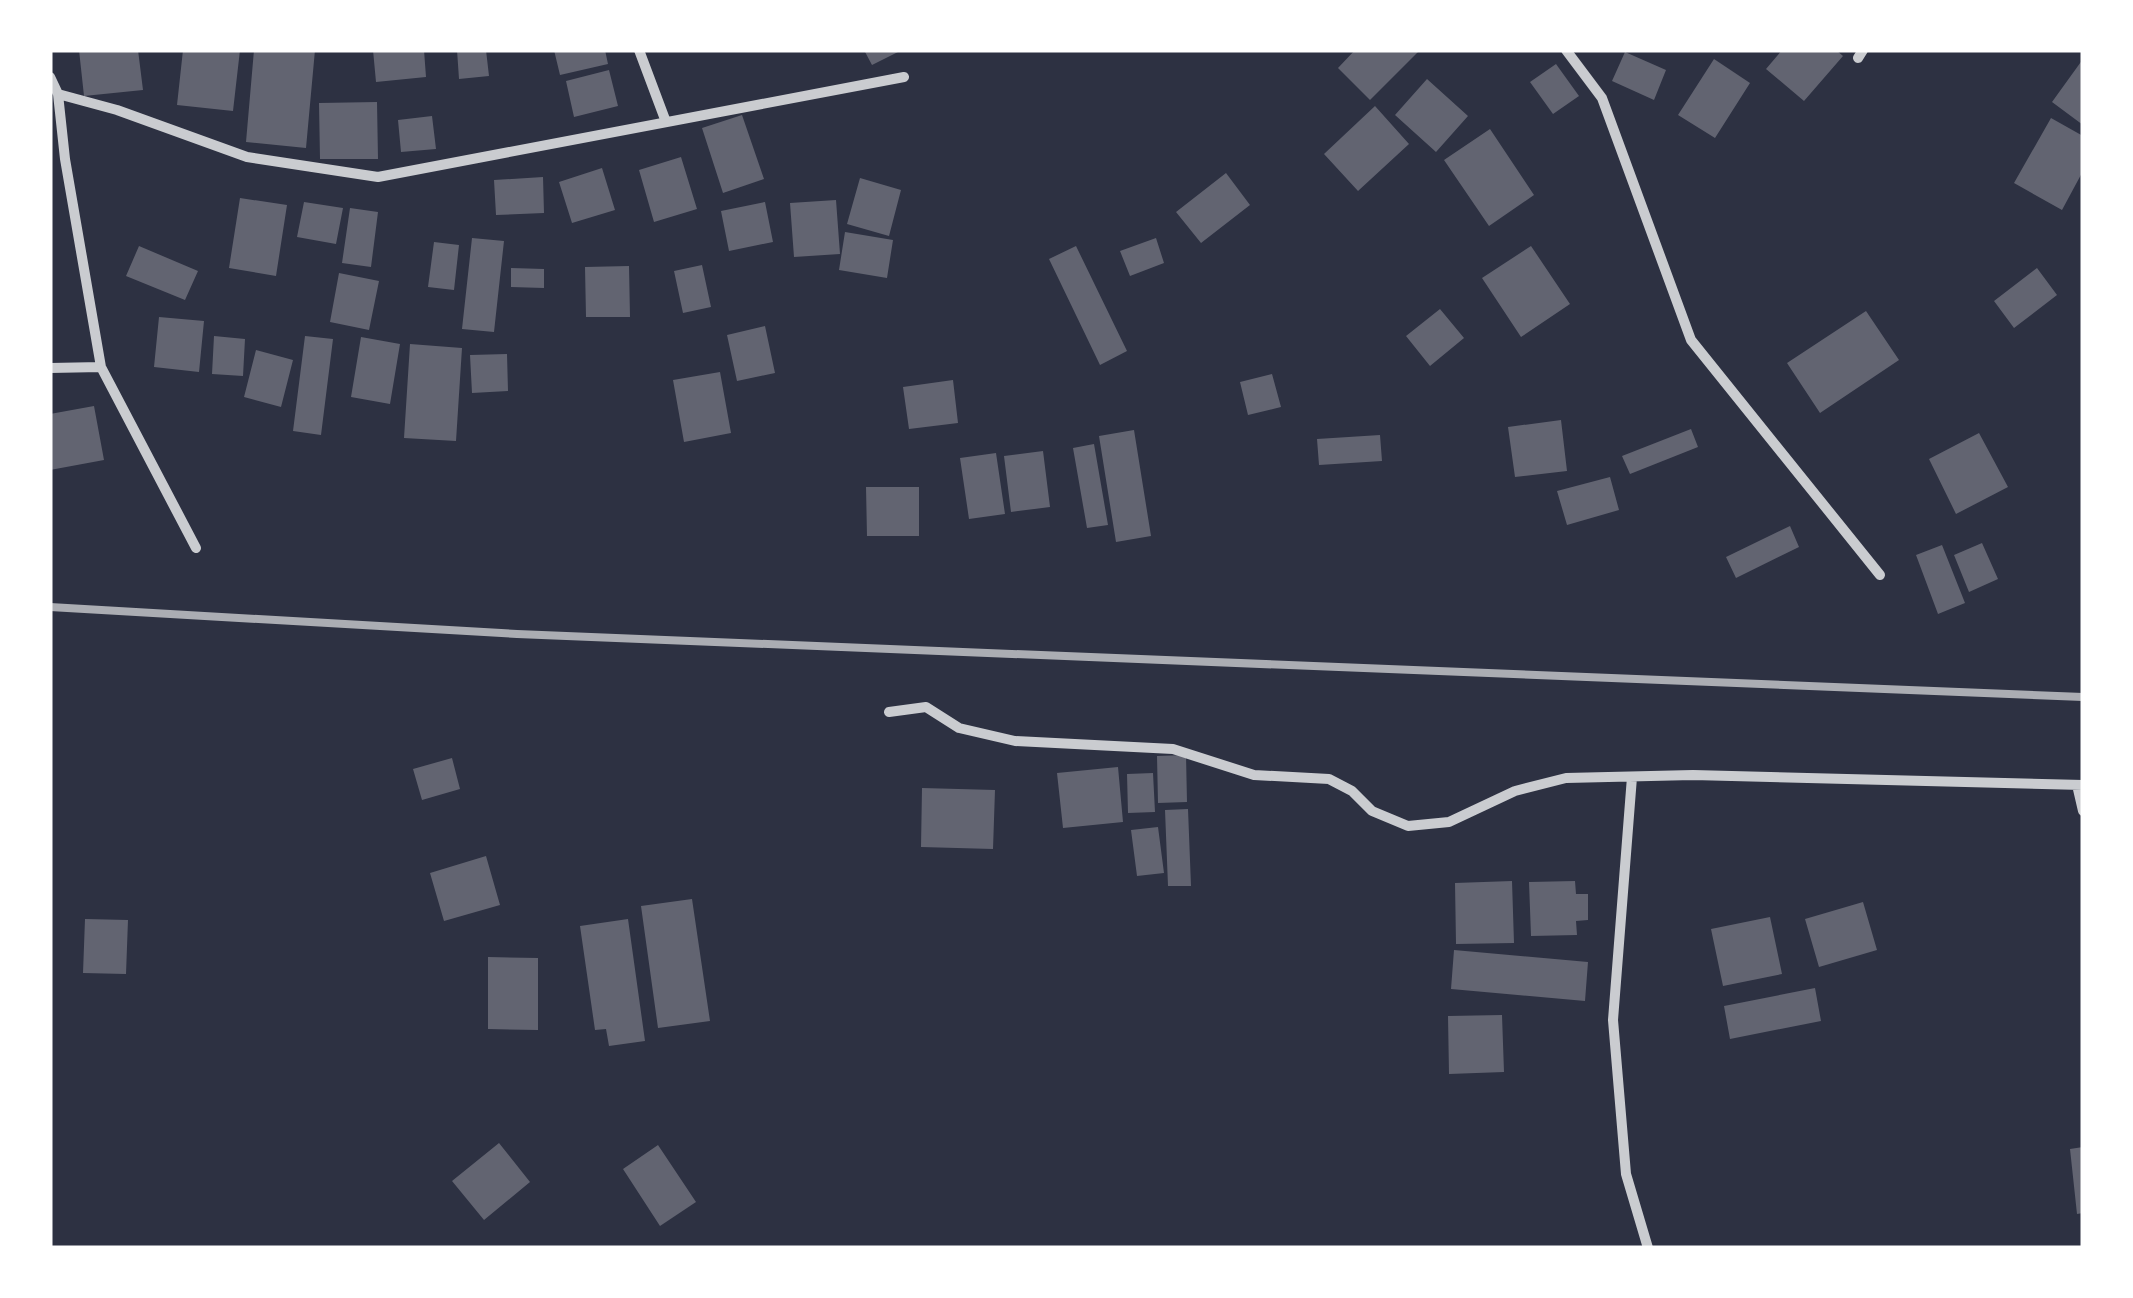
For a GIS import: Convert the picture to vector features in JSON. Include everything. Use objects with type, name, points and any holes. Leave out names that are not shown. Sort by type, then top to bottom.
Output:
[{"type":"street","points":[[640,50],[666,122]]},
{"type":"street","points":[[1566,50],[1602,98],[1691,340],[1880,575]]},
{"type":"street","points":[[50,77],[58,94],[65,159],[101,367],[196,548]]},
{"type":"street","points":[[58,94],[116,110],[247,157],[378,177],[904,77]]},
{"type":"street","points":[[50,368],[101,367]]},
{"type":"street","points":[[889,712],[926,708],[959,728],[1016,741],[1172,749],[1254,775],[1328,780],[1352,792],[1372,810],[1408,826],[1449,822],[1516,792],[1566,778],[1693,776],[2080,785],[2083,810]]},
{"type":"street","points":[[1632,777],[1613,1020],[1626,1174],[1648,1248]]},
{"type":"building","points":[[79,50],[138,50],[143,90],[84,96]]},
{"type":"building","points":[[183,50],[240,50],[233,111],[177,105]]},
{"type":"building","points":[[254,50],[315,50],[306,148],[246,142]]},
{"type":"building","points":[[373,50],[424,50],[426,77],[376,82]]},
{"type":"building","points":[[457,50],[486,50],[489,76],[459,79]]},
{"type":"building","points":[[554,50],[605,50],[608,64],[560,75]]},
{"type":"building","points":[[864,50],[902,50],[872,65]]},
{"type":"building","points":[[1355,50],[1420,50],[1370,100],[1338,68]]},
{"type":"building","points":[[1782,50],[1836,50],[1843,56],[1804,101],[1766,69]]},
{"type":"building","points":[[1625,52],[1666,70],[1654,100],[1612,81]]},
{"type":"building","points":[[1714,59],[1750,83],[1715,138],[1678,115]]},
{"type":"building","points":[[2083,59],[2083,125],[2052,102]]},
{"type":"building","points":[[1556,64],[1579,96],[1553,114],[1530,82]]},
{"type":"building","points":[[609,70],[618,106],[574,117],[566,81]]},
{"type":"building","points":[[1427,79],[1468,116],[1436,152],[1395,115]]},
{"type":"building","points":[[377,102],[378,159],[320,159],[319,103]]},
{"type":"building","points":[[1375,106],[1409,144],[1358,191],[1324,154]]},
{"type":"building","points":[[742,115],[764,179],[723,193],[702,128]]},
{"type":"building","points":[[432,116],[436,149],[401,152],[398,120]]},
{"type":"building","points":[[2051,118],[2083,136],[2083,171],[2062,210],[2014,183]]},
{"type":"building","points":[[1490,129],[1534,195],[1489,226],[1444,160]]},
{"type":"building","points":[[681,157],[697,209],[654,222],[639,170]]},
{"type":"building","points":[[602,168],[615,210],[572,223],[559,182]]},
{"type":"building","points":[[1226,173],[1250,205],[1201,243],[1176,212]]},
{"type":"building","points":[[543,177],[544,213],[496,215],[494,180]]},
{"type":"building","points":[[860,178],[901,190],[889,236],[847,224]]},
{"type":"building","points":[[240,198],[287,205],[276,276],[229,268]]},
{"type":"building","points":[[836,200],[840,254],[794,257],[790,203]]},
{"type":"building","points":[[304,202],[343,208],[336,244],[297,237]]},
{"type":"building","points":[[765,202],[773,242],[729,251],[721,211]]},
{"type":"building","points":[[350,208],[378,212],[371,267],[342,263]]},
{"type":"building","points":[[845,232],[893,240],[887,278],[839,270]]},
{"type":"building","points":[[472,238],[504,241],[494,332],[462,329]]},
{"type":"building","points":[[1156,238],[1164,263],[1130,276],[1120,251]]},
{"type":"building","points":[[434,242],[459,245],[454,290],[428,287]]},
{"type":"building","points":[[139,246],[198,271],[185,300],[126,276]]},
{"type":"building","points":[[1076,246],[1127,351],[1100,365],[1049,259]]},
{"type":"building","points":[[1531,246],[1570,304],[1521,337],[1482,278]]},
{"type":"building","points":[[702,265],[711,307],[683,313],[674,271]]},
{"type":"building","points":[[629,266],[630,317],[586,317],[585,267]]},
{"type":"building","points":[[511,268],[544,269],[544,288],[511,287]]},
{"type":"building","points":[[2037,268],[2057,295],[2014,328],[1994,301]]},
{"type":"building","points":[[339,273],[379,281],[369,330],[330,322]]},
{"type":"building","points":[[1440,309],[1464,338],[1430,366],[1406,336]]},
{"type":"building","points":[[1866,311],[1899,360],[1820,413],[1787,363]]},
{"type":"building","points":[[159,317],[204,321],[199,372],[154,367]]},
{"type":"building","points":[[765,326],[775,373],[737,381],[727,335]]},
{"type":"building","points":[[214,336],[245,339],[243,376],[212,374]]},
{"type":"building","points":[[305,336],[333,339],[321,435],[293,431]]},
{"type":"building","points":[[361,337],[400,344],[390,404],[351,397]]},
{"type":"building","points":[[410,344],[462,348],[456,441],[404,438]]},
{"type":"building","points":[[256,350],[293,360],[281,407],[244,397]]},
{"type":"building","points":[[507,354],[508,391],[472,393],[470,355]]},
{"type":"building","points":[[720,372],[731,433],[684,442],[673,380]]},
{"type":"building","points":[[1272,374],[1281,407],[1248,415],[1240,382]]},
{"type":"building","points":[[953,380],[958,423],[909,429],[903,387]]},
{"type":"building","points":[[94,406],[104,460],[50,470],[50,414]]},
{"type":"building","points":[[1561,420],[1567,471],[1515,477],[1508,427]]},
{"type":"building","points":[[1691,429],[1698,447],[1630,474],[1622,456]]},
{"type":"building","points":[[1134,430],[1151,536],[1116,542],[1099,436]]},
{"type":"building","points":[[1979,433],[2008,487],[1956,514],[1929,459]]},
{"type":"building","points":[[1380,435],[1382,461],[1319,465],[1317,439]]},
{"type":"building","points":[[1094,444],[1108,525],[1087,528],[1073,448]]},
{"type":"building","points":[[1043,451],[1050,507],[1011,512],[1004,456]]},
{"type":"building","points":[[996,453],[1005,514],[969,519],[960,458]]},
{"type":"building","points":[[1610,477],[1619,510],[1567,525],[1557,491]]},
{"type":"building","points":[[866,487],[919,487],[919,536],[867,536]]},
{"type":"building","points":[[1790,526],[1799,547],[1736,578],[1726,557]]},
{"type":"building","points":[[1982,543],[1998,579],[1969,592],[1954,555]]},
{"type":"building","points":[[1942,545],[1965,603],[1938,614],[1916,555]]},
{"type":"building","points":[[1186,755],[1187,802],[1158,803],[1157,756]]},
{"type":"building","points":[[452,758],[460,789],[422,800],[413,769]]},
{"type":"building","points":[[1118,767],[1123,822],[1063,828],[1057,773]]},
{"type":"building","points":[[1153,773],[1155,812],[1128,813],[1127,774]]},
{"type":"building","points":[[922,788],[995,790],[993,849],[921,847]]},
{"type":"building","points":[[1188,809],[1191,886],[1168,886],[1165,810]]},
{"type":"building","points":[[1158,827],[1164,873],[1137,876],[1131,830]]},
{"type":"building","points":[[486,856],[500,905],[444,921],[430,873]]},
{"type":"building","points":[[1512,881],[1514,943],[1456,944],[1455,883]]},
{"type":"building","points":[[1575,881],[1576,894],[1588,894],[1588,920],[1576,921],[1577,935],[1531,936],[1529,882]]},
{"type":"building","points":[[692,899],[710,1021],[658,1028],[641,906]]},
{"type":"building","points":[[1863,902],[1877,950],[1819,967],[1805,919]]},
{"type":"building","points":[[1770,917],[1782,974],[1723,986],[1711,929]]},
{"type":"building","points":[[85,919],[128,920],[126,974],[83,973]]},
{"type":"building","points":[[628,919],[645,1041],[609,1046],[606,1029],[595,1030],[580,926]]},
{"type":"building","points":[[1454,950],[1588,962],[1585,1001],[1451,989]]},
{"type":"building","points":[[488,957],[538,958],[538,1030],[488,1029]]},
{"type":"building","points":[[1815,988],[1821,1021],[1730,1039],[1724,1006]]},
{"type":"building","points":[[1502,1015],[1504,1072],[1449,1074],[1448,1016]]},
{"type":"building","points":[[499,1143],[530,1182],[484,1220],[452,1181]]},
{"type":"building","points":[[658,1145],[696,1202],[660,1226],[623,1169]]},
{"type":"building","points":[[2083,1147],[2083,1213],[2077,1214],[2070,1149]]},
{"type":"railway","points":[[50,607],[517,634],[2083,697]]}]
